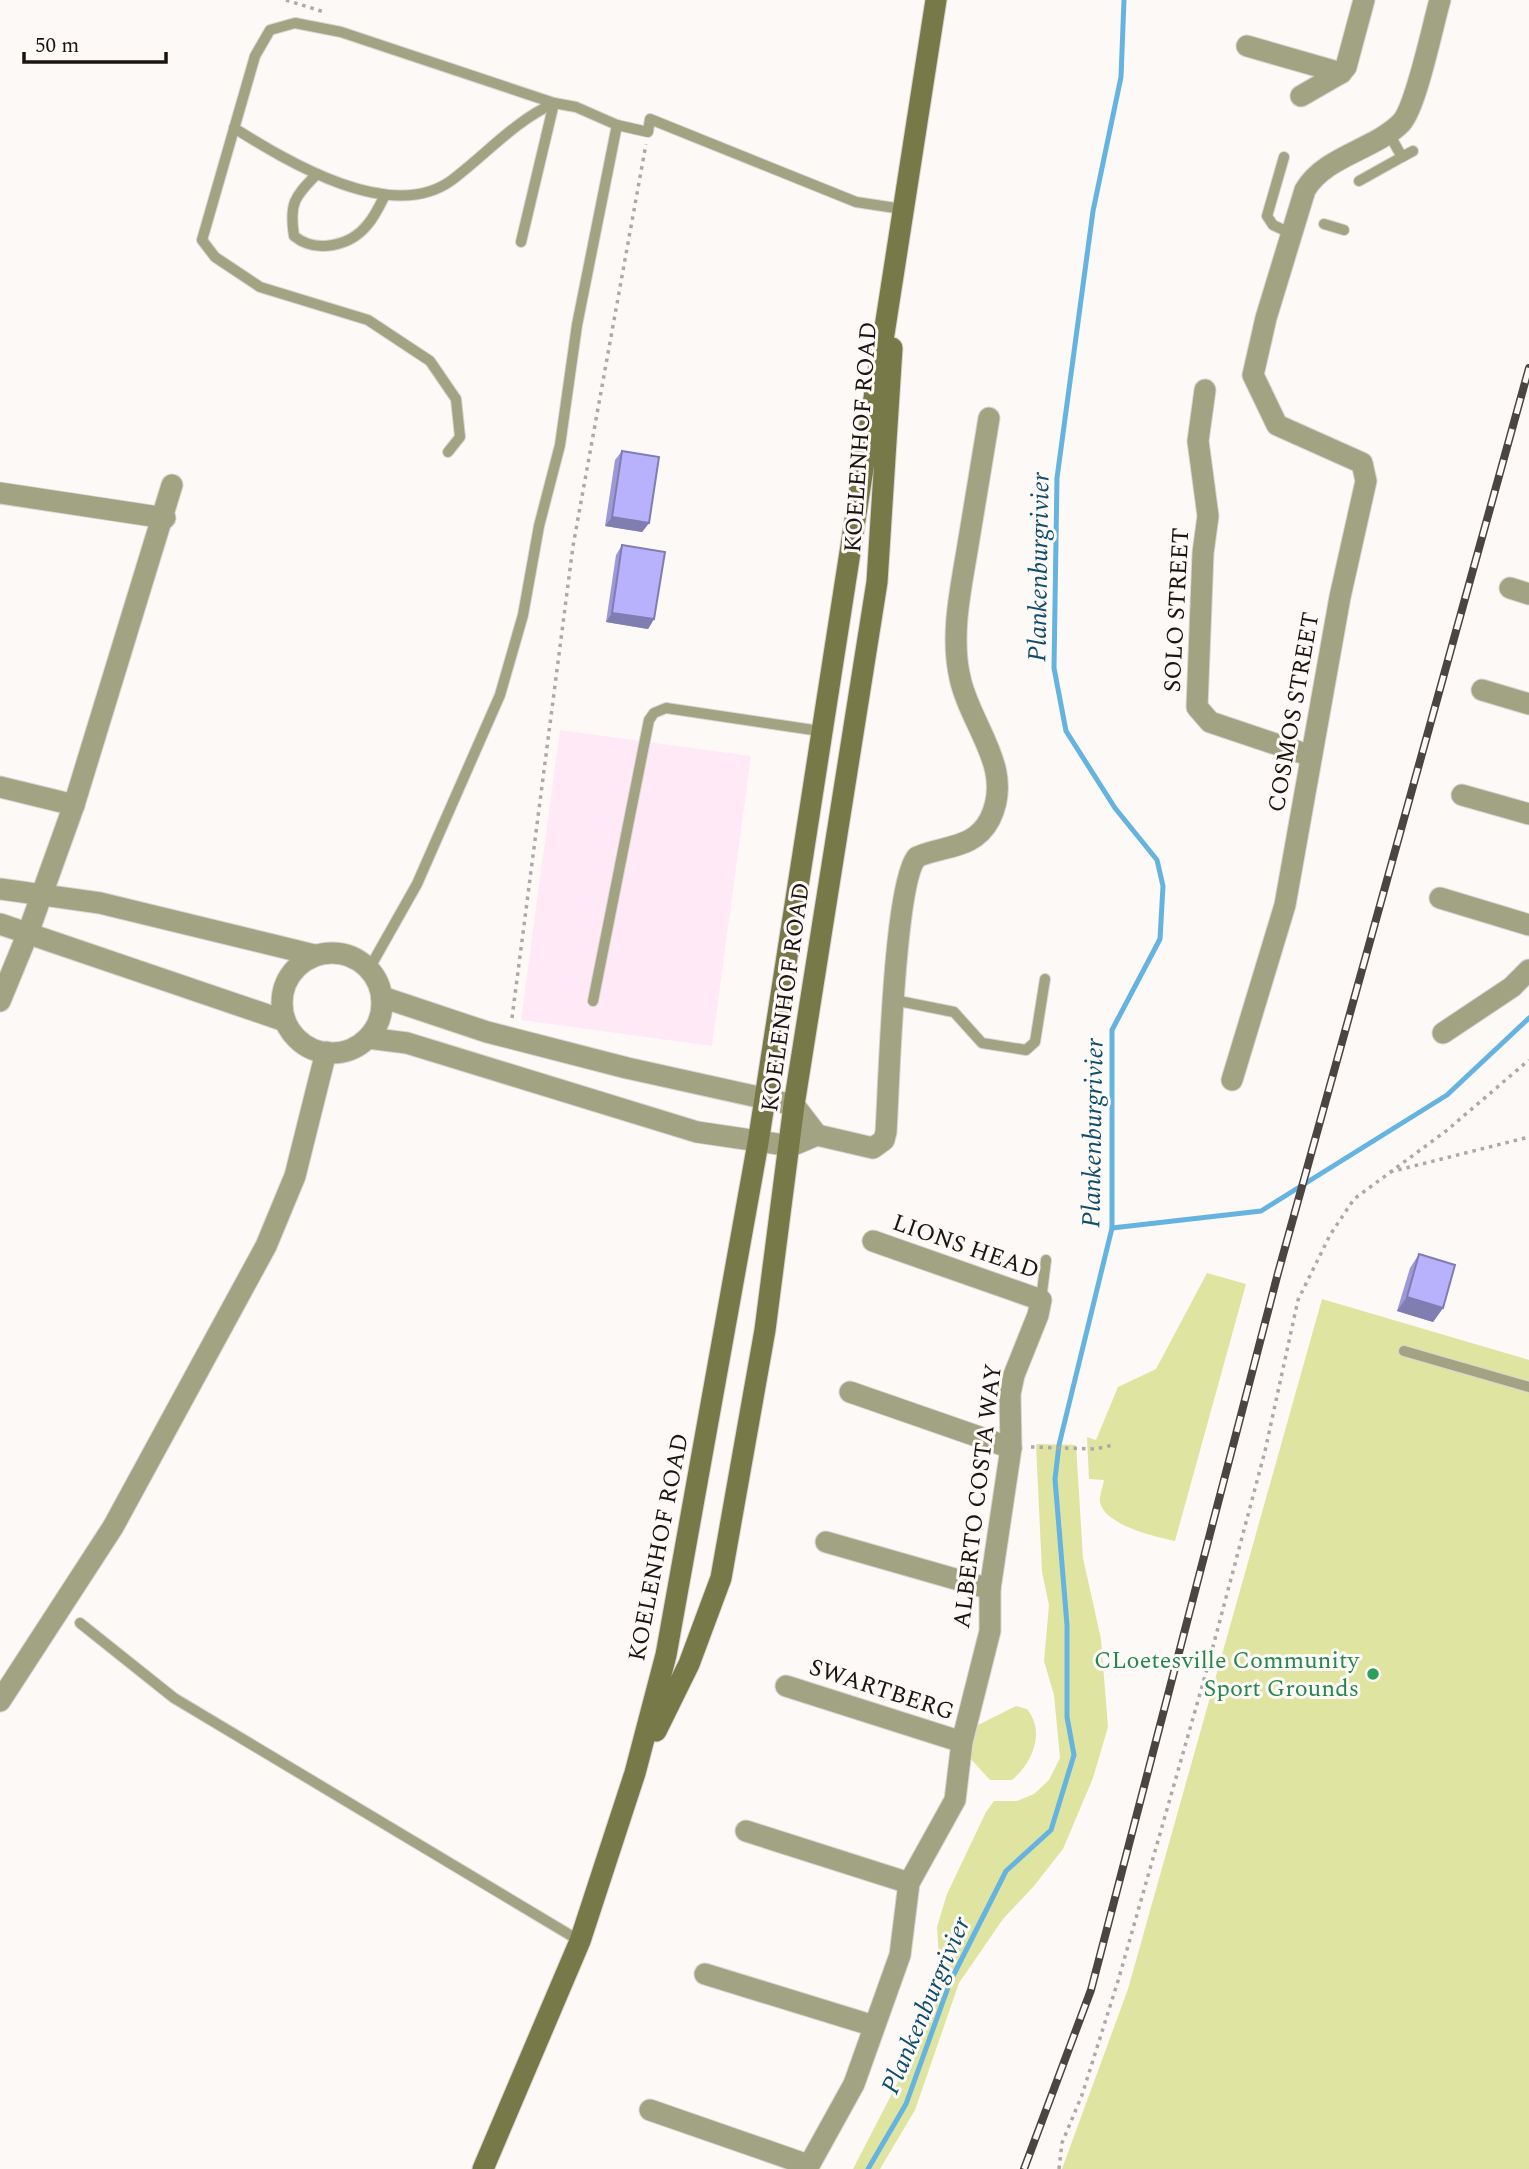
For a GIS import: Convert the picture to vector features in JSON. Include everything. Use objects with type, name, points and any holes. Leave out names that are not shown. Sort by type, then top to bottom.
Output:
[{"type":"main road","name":"KOELENHOF ROAD","points":[[483,2169],[580,1941],[635,1773],[666,1655],[758,1143],[762,1098],[936,0]]},
{"type":"main road","name":"KOELENHOF ROAD","points":[[635,1773],[689,1664],[720,1578],[765,1330],[791,1146],[794,1105],[877,582],[902,209]]},
{"type":"street","points":[[1301,96],[1340,73],[1348,61],[1364,0]]},
{"type":"street","points":[[1290,233],[1310,182],[1329,167],[1401,123],[1410,107],[1440,0]]},
{"type":"street","points":[[1247,46],[1340,73]]},
{"type":"street","name":"COSMOS STREET","points":[[1232,1080],[1285,905],[1366,473],[1362,463],[1351,456],[1299,437],[1277,425],[1266,407],[1253,375],[1290,233]]},
{"type":"street","name":"SOLO STREET","points":[[1205,390],[1198,442],[1208,516],[1203,553],[1197,707],[1210,722],[1311,756]]},
{"type":"street","points":[[368,1038],[407,1043],[697,1132],[791,1146],[817,1135],[873,1148],[884,1140],[903,901],[911,864],[922,854],[958,847],[979,834],[991,817],[998,788],[995,763],[970,712],[959,677],[956,632],[989,418]]},
{"type":"street","points":[[0,1001],[28,933],[74,805],[165,518],[173,485]]},
{"type":"street","points":[[0,493],[165,518]]},
{"type":"street","points":[[1482,690],[1529,704]]},
{"type":"street","points":[[0,787],[74,805]]},
{"type":"street","points":[[1462,795],[1529,814]]},
{"type":"street","points":[[0,889],[100,903],[314,956],[344,954],[369,970],[382,997],[379,1019],[368,1038],[341,1052],[326,1052],[301,1042],[285,1021],[282,1005],[286,982],[301,963],[314,956]]},
{"type":"street","points":[[1440,898],[1529,925]]},
{"type":"street","points":[[0,925],[285,1021]]},
{"type":"street","points":[[1443,1033],[1512,987],[1529,970]]},
{"type":"street","points":[[382,997],[510,1038],[794,1105],[817,1135]]},
{"type":"street","points":[[0,1701],[113,1527],[266,1246],[295,1176],[326,1052]]},
{"type":"street","name":"LIONS HEAD","points":[[873,1241],[1041,1300]]},
{"type":"street","name":"ALBERTO COSTA WAY","points":[[807,2167],[853,2084],[900,1955],[909,1883],[954,1800],[962,1742],[990,1631],[990,1590],[1018,1447],[1010,1394],[1014,1375],[1038,1315],[1041,1300]]},
{"type":"street","points":[[849,1392],[1018,1447]]},
{"type":"street","points":[[826,1542],[990,1590]]},
{"type":"street","name":"SWARTBERG","points":[[786,1686],[962,1742]]},
{"type":"street","points":[[746,1831],[909,1883]]},
{"type":"street","points":[[705,1974],[874,2026]]},
{"type":"street","points":[[650,2110],[807,2167]]},
{"type":"lane","points":[[448,452],[460,436],[457,399],[430,361],[368,320],[260,287],[215,257],[202,240],[255,55],[270,30],[295,23],[341,32],[554,103],[576,107],[617,124],[648,132],[650,119],[856,202],[902,209]]},
{"type":"lane","points":[[234,128],[317,174],[351,188],[385,195],[428,191],[449,182],[502,135],[554,103]]},
{"type":"lane","points":[[521,242],[554,103]]},
{"type":"lane","points":[[369,970],[417,884],[500,695],[523,615],[539,526],[560,445],[577,325],[617,124]]},
{"type":"lane","points":[[1359,181],[1408,154],[1388,132]]},
{"type":"lane","points":[[1284,157],[1268,216],[1273,225],[1290,233]]},
{"type":"lane","points":[[317,174],[299,191],[290,211],[294,236],[304,244],[333,246],[349,239],[368,225],[385,195]]},
{"type":"lane","points":[[1324,224],[1344,230]]},
{"type":"lane","points":[[593,1001],[649,720],[654,713],[666,708],[820,731]]},
{"type":"lane","points":[[894,1000],[954,1012],[984,1044],[1026,1050],[1035,1042],[1045,979]]},
{"type":"lane","name":"ALBERTO COSTA WAY","points":[[1041,1300],[1046,1260]]},
{"type":"lane","points":[[1404,1351],[1529,1387]]},
{"type":"lane","points":[[80,1623],[194,1711],[580,1941]]},
{"type":"path","points":[[510,1038],[573,546],[648,132]]},
{"type":"path","points":[[1059,2169],[1062,2143],[1086,2083],[1174,1787],[1265,1451],[1298,1300],[1330,1235],[1354,1199],[1446,1131],[1529,1060]]},
{"type":"path","points":[[1388,1172],[1529,1138]]},
{"type":"path","points":[[1018,1447],[1096,1450],[1113,1445]]},
{"type":"shaded area","points":[[560,730],[751,756],[712,1046],[521,1020]]},
{"type":"green space","points":[[1207,1273],[1246,1284],[1175,1541],[1132,1529],[1104,1510],[1100,1500],[1104,1480],[1089,1479],[1087,1437],[1096,1440],[1118,1387],[1156,1369]]},
{"type":"green space","name":"CLoetesville Community Sport Grounds","points":[[1322,1299],[1529,1360],[1529,2169],[1062,2169],[1128,1989]]},
{"type":"green space","points":[[1036,1444],[1076,1445],[1083,1558],[1101,1639],[1108,1727],[1093,1778],[1063,1849],[1003,1919],[959,1983],[915,2110],[880,2169],[853,2169],[899,2080],[913,2030],[940,1974],[937,1927],[947,1894],[986,1812],[994,1801],[1017,1801],[1034,1794],[1049,1780],[1060,1758],[1054,1695],[1044,1661],[1049,1605],[1042,1572]]},
{"type":"green space","points":[[1016,1706],[1027,1709],[1033,1718],[1036,1738],[1031,1756],[1012,1780],[990,1780],[968,1756],[976,1726]]},
{"type":"building","points":[[622,451],[659,457],[649,523],[612,517]]},
{"type":"building","points":[[622,545],[665,552],[654,619],[612,613]]},
{"type":"building","points":[[1419,1254],[1455,1265],[1443,1308],[1407,1297]]},
{"type":"waterway","name":"Plankenburgrivier","points":[[868,2169],[906,2104],[950,1982],[1006,1871],[1051,1830],[1074,1755],[1067,1717],[1067,1625],[1055,1479],[1059,1445],[1112,1228],[1112,1030],[1160,939],[1163,886],[1157,860],[1115,808],[1066,731],[1054,668],[1057,478],[1093,211],[1121,77],[1124,0]]},
{"type":"waterway","points":[[1112,1228],[1261,1211],[1447,1095],[1529,1018]]},
{"type":"railway","points":[[1024,2169],[1091,1990],[1278,1273],[1529,368]]},
{"type":"place","name":"CLoetesville Community Sport Grounds","points":[[1373,1674]]}]
